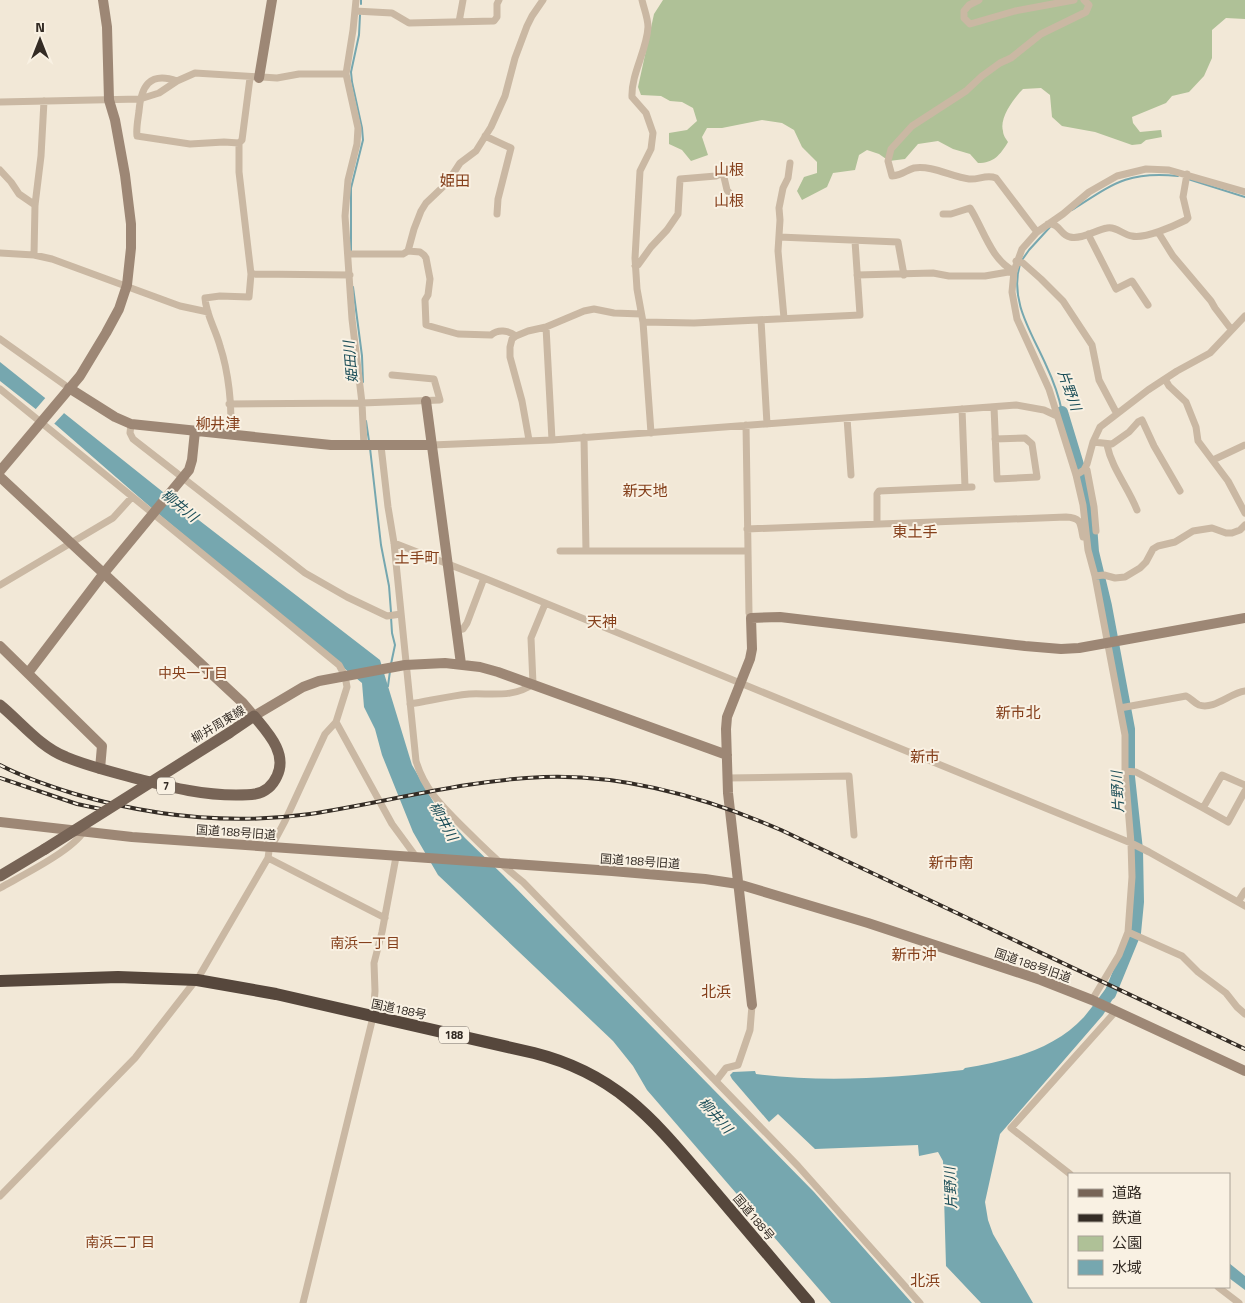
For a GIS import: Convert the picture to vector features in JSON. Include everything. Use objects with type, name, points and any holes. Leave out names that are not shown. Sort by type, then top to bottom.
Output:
[{"type":"highway","name":"国道188号","points":[[0,981],[118,977],[198,980],[276,994],[554,1058],[582,1069],[614,1087],[636,1104],[674,1143],[809,1303]]},
{"type":"main road","name":"柳井周東線","points":[[0,705],[40,741],[63,756],[100,769],[196,793],[216,795],[254,794],[264,791],[273,784],[281,765],[275,744],[254,716],[229,732],[45,849],[0,876]]},
{"type":"street","points":[[0,471],[80,376],[119,309],[127,286],[131,248],[128,191],[115,120],[109,100],[107,27],[103,0]]},
{"type":"street","points":[[230,434],[228,384],[221,346],[205,307],[205,298],[220,296],[249,297],[251,274],[241,190],[239,143],[242,140],[272,0]]},
{"type":"street","points":[[356,0],[346,74],[358,128],[357,144],[348,180],[345,216],[352,319],[362,403],[371,446],[388,507],[394,543],[405,665],[416,761],[419,772],[437,802],[497,864],[523,882],[798,1166],[920,1303]]},
{"type":"street","points":[[459,22],[464,0]]},
{"type":"street","points":[[356,11],[392,13],[409,23],[494,21],[497,17],[497,4],[499,0]]},
{"type":"street","points":[[408,251],[414,229],[426,203],[447,183],[460,163],[476,151],[491,128],[505,96],[512,67],[527,26],[544,0]]},
{"type":"street","points":[[642,0],[648,20],[648,28],[639,60],[632,97],[646,113],[653,134],[651,149],[640,171],[635,266],[643,322],[651,433]]},
{"type":"street","points":[[979,0],[969,5],[964,11],[964,18],[970,24],[1004,16],[1015,11],[1074,0]]},
{"type":"street","points":[[1037,232],[996,178],[990,176],[968,179],[924,168],[914,168],[906,173],[892,176],[888,155],[891,148],[912,126],[966,91],[982,76],[1000,63],[1011,58],[1041,34],[1086,12],[1089,5],[1084,0]]},
{"type":"street","points":[[0,102],[140,99],[159,93],[177,81],[195,73],[254,78],[277,78],[300,74],[346,74]]},
{"type":"street","points":[[177,81],[169,79],[152,80],[142,90],[138,136],[190,144],[239,143]]},
{"type":"street","points":[[34,255],[35,205],[41,156],[44,101]]},
{"type":"street","points":[[485,136],[511,148],[498,199],[497,214]]},
{"type":"street","points":[[784,318],[778,251],[780,199],[788,178],[790,163]]},
{"type":"street","points":[[1095,1001],[1129,933],[1135,845],[1125,735],[1107,643],[1099,576],[1088,544],[1081,471],[1057,416],[1049,389],[1017,319],[1012,292],[1014,271],[1027,241],[1089,192],[1117,176],[1146,169],[1169,170],[1245,192]]},
{"type":"street","points":[[0,170],[12,182],[19,194],[35,205]]},
{"type":"street","points":[[635,266],[667,230],[678,214],[680,179],[716,176],[723,173],[727,190],[731,195]]},
{"type":"street","points":[[1048,224],[1058,226],[1066,236],[1071,238],[1107,228],[1113,228],[1134,237],[1158,232],[1188,218],[1183,197],[1186,176]]},
{"type":"street","points":[[943,214],[951,214],[970,208],[999,260],[1014,271]]},
{"type":"street","points":[[1158,232],[1173,256],[1211,300],[1231,329]]},
{"type":"street","points":[[1088,234],[1116,289],[1132,281],[1148,305]]},
{"type":"street","points":[[779,238],[898,242],[904,274]]},
{"type":"street","points":[[643,322],[761,320],[860,315],[856,241]]},
{"type":"street","points":[[348,254],[403,254],[408,251],[420,252],[426,258],[430,279],[430,289],[425,307],[426,325],[458,334],[491,335],[495,331],[508,331],[516,336]]},
{"type":"street","points":[[0,253],[34,255],[52,259],[180,306],[208,312]]},
{"type":"street","points":[[1019,262],[1063,301],[1092,345],[1099,380],[1117,414]]},
{"type":"street","points":[[857,275],[933,274],[985,276],[1014,271]]},
{"type":"street","points":[[251,274],[350,275]]},
{"type":"street","points":[[529,440],[522,401],[510,357],[510,344],[516,336],[528,330],[546,326],[572,315],[594,309],[614,313],[641,314]]},
{"type":"street","points":[[1081,471],[1100,427],[1133,400],[1165,379],[1210,354],[1245,316]]},
{"type":"street","points":[[761,320],[767,424]]},
{"type":"street","points":[[546,326],[552,440]]},
{"type":"street","points":[[0,339],[69,388],[115,417],[131,424],[321,444],[371,446],[432,445],[552,440],[1016,405],[1030,406],[1057,416]]},
{"type":"street","points":[[229,404],[362,403],[440,400],[434,379],[392,375]]},
{"type":"street","points":[[1165,379],[1169,386],[1186,402],[1196,427],[1198,441],[1228,481],[1245,513]]},
{"type":"street","points":[[0,389],[42,420],[132,497],[155,511],[339,665],[348,676],[346,694],[336,722],[325,734],[285,822],[271,847],[268,858],[198,980],[192,985],[135,1058],[0,1196]]},
{"type":"street","points":[[426,401],[461,664]]},
{"type":"street","points":[[994,407],[995,439],[997,479],[1037,477],[1032,444],[1025,438],[995,439]]},
{"type":"street","points":[[877,524],[877,494],[880,491],[968,487],[962,409]]},
{"type":"street","points":[[847,418],[851,475]]},
{"type":"street","points":[[1093,442],[1107,445],[1112,444],[1142,420],[1164,465],[1180,491]]},
{"type":"street","points":[[131,424],[130,433],[133,439],[305,573],[347,597],[387,616],[400,614]]},
{"type":"street","points":[[716,1081],[726,1068],[738,1065],[750,1030],[752,1005],[727,778],[727,717],[741,684],[752,649],[747,529],[746,425]]},
{"type":"street","points":[[28,673],[104,573],[189,470],[195,431]]},
{"type":"street","points":[[584,438],[586,551]]},
{"type":"street","points":[[1107,445],[1114,469],[1130,493],[1137,510]]},
{"type":"street","points":[[1213,460],[1245,445]]},
{"type":"street","points":[[1081,471],[1087,470],[1094,507],[1096,532]]},
{"type":"street","points":[[0,477],[243,702],[254,716],[302,687],[319,681],[405,665],[428,663],[461,664],[498,672],[727,754]]},
{"type":"street","points":[[0,586],[113,518],[132,497]]},
{"type":"street","points":[[747,529],[1075,517],[1079,521],[1084,541],[1088,544]]},
{"type":"street","points":[[1099,576],[1115,578],[1125,576],[1140,568],[1146,562],[1153,549],[1175,542],[1193,531],[1212,528],[1232,533],[1240,530],[1245,525]]},
{"type":"street","points":[[394,543],[484,578],[1135,845],[1242,904],[1245,891]]},
{"type":"street","points":[[560,551],[748,551]]},
{"type":"street","points":[[457,630],[467,624],[484,578]]},
{"type":"street","points":[[533,684],[531,638],[545,604]]},
{"type":"street","points":[[751,618],[780,617],[1043,648],[1078,648],[1245,618]]},
{"type":"street","points":[[0,646],[102,746],[100,769]]},
{"type":"street","points":[[410,704],[468,694],[503,694],[524,691],[533,684]]},
{"type":"street","points":[[1120,708],[1186,696],[1192,698],[1200,706],[1209,705],[1245,691]]},
{"type":"street","points":[[336,722],[392,824],[420,858]]},
{"type":"street","points":[[1128,771],[1204,808],[1228,822],[1245,791]]},
{"type":"street","points":[[1204,808],[1222,775],[1245,785]]},
{"type":"street","points":[[727,778],[849,776],[854,835]]},
{"type":"street","name":"国道188号旧道","points":[[0,822],[132,837],[705,879],[738,884],[868,922],[1041,980],[1095,1001],[1245,1071]]},
{"type":"street","points":[[0,888],[53,858],[78,840],[84,832]]},
{"type":"street","points":[[303,1303],[372,1017],[376,991],[374,963],[385,918],[396,857]]},
{"type":"street","points":[[268,858],[385,918]]},
{"type":"street","points":[[1129,933],[1182,956],[1198,972],[1226,993],[1245,1014]]},
{"type":"street","points":[[1069,1173],[1011,1128],[1115,1010]]},
{"type":"street","points":[[1219,1288],[1239,1303]]},
{"type":"green space","points":[[663,0],[1245,0],[1245,19],[1226,18],[1212,30],[1212,58],[1204,76],[1189,92],[1172,96],[1166,103],[1132,117],[1133,123],[1140,132],[1161,130],[1162,137],[1132,145],[1095,132],[1062,126],[1052,117],[1050,95],[1041,88],[1023,89],[1012,103],[1003,120],[1003,132],[1008,142],[992,160],[978,163],[970,154],[953,149],[938,141],[918,144],[905,159],[889,161],[879,154],[867,150],[859,155],[855,170],[833,173],[827,187],[802,200],[797,191],[804,177],[817,173],[817,162],[802,147],[794,130],[782,123],[762,120],[722,128],[707,128],[702,137],[708,155],[691,161],[682,150],[669,144],[669,133],[687,130],[697,121],[693,108],[682,102],[670,101],[661,96],[641,95],[638,87],[654,14]]},
{"type":"water","name":"柳井川","points":[[0,362],[178,504],[380,660],[412,765],[434,803],[465,838],[814,1192],[912,1303],[831,1303],[647,1090],[633,1066],[613,1041],[438,875],[413,832],[382,755],[375,729],[364,707],[362,683],[155,511],[56,425],[0,381]]},
{"type":"water","points":[[1112,980],[1121,981],[1103,1015],[1000,1134],[985,1202],[988,1220],[993,1234],[1033,1303],[981,1303],[946,1266],[943,1161],[938,1152],[919,1156],[918,1145],[815,1149],[778,1114],[769,1122],[730,1075],[733,1072],[755,1071],[756,1074],[782,1077],[833,1079],[886,1077],[963,1070],[997,1062],[1029,1052],[1059,1038],[1084,1017]]},
{"type":"water","points":[[1230,1264],[1245,1276],[1245,1290],[1230,1279]]},
{"type":"pier","points":[[47,396],[66,411],[53,425],[35,410]]},
{"type":"waterway","name":"姫田川","points":[[351,252],[351,188],[363,140],[351,72],[359,35],[360,15]]},
{"type":"waterway","name":"片野川","points":[[1072,210],[1121,181],[1146,176],[1178,176]]},
{"type":"waterway","name":"片野川","points":[[1188,179],[1245,197]]},
{"type":"waterway","name":"片野川","points":[[1022,260],[1050,227]]},
{"type":"waterway","name":"片野川","points":[[1020,264],[1017,278],[1020,304],[1053,382],[1062,412]]},
{"type":"waterway","name":"姫田川","points":[[353,287],[362,356],[363,382]]},
{"type":"waterway","name":"片野川","points":[[1062,412],[1090,511],[1093,552],[1106,606],[1129,729],[1129,777],[1137,850],[1138,902],[1135,933],[1110,994]]},
{"type":"waterway","name":"姫田川","points":[[366,421],[369,441]]},
{"type":"waterway","name":"姫田川","points":[[370,448],[391,612]]},
{"type":"waterway","name":"姫田川","points":[[391,617],[395,645],[391,664]]},
{"type":"waterway","name":"姫田川","points":[[388,686],[390,671]]},
{"type":"railway","points":[[0,765],[46,784],[103,802],[161,813],[221,818],[250,819],[310,814],[485,782],[544,777],[575,777],[605,780],[666,790],[753,818],[781,830],[1245,1049]]},
{"type":"railway","points":[[0,778],[77,804],[110,811]]},
{"type":"district","name":"山根","points":[[729,169]]},
{"type":"district","name":"姫田","points":[[455,180]]},
{"type":"district","name":"山根","points":[[729,200]]},
{"type":"district","name":"柳井津","points":[[218,423]]},
{"type":"district","name":"新天地","points":[[645,490]]},
{"type":"district","name":"東土手","points":[[915,531]]},
{"type":"district","name":"土手町","points":[[417,557]]},
{"type":"district","name":"天神","points":[[602,621]]},
{"type":"district","name":"中央一丁目","points":[[193,672]]},
{"type":"district","name":"新市北","points":[[1018,712]]},
{"type":"district","name":"新市","points":[[925,756]]},
{"type":"district","name":"新市南","points":[[951,862]]},
{"type":"district","name":"南浜一丁目","points":[[365,942]]},
{"type":"district","name":"新市沖","points":[[914,954]]},
{"type":"district","name":"北浜","points":[[716,991]]},
{"type":"district","name":"南浜二丁目","points":[[120,1241]]},
{"type":"district","name":"北浜","points":[[925,1280]]}]
